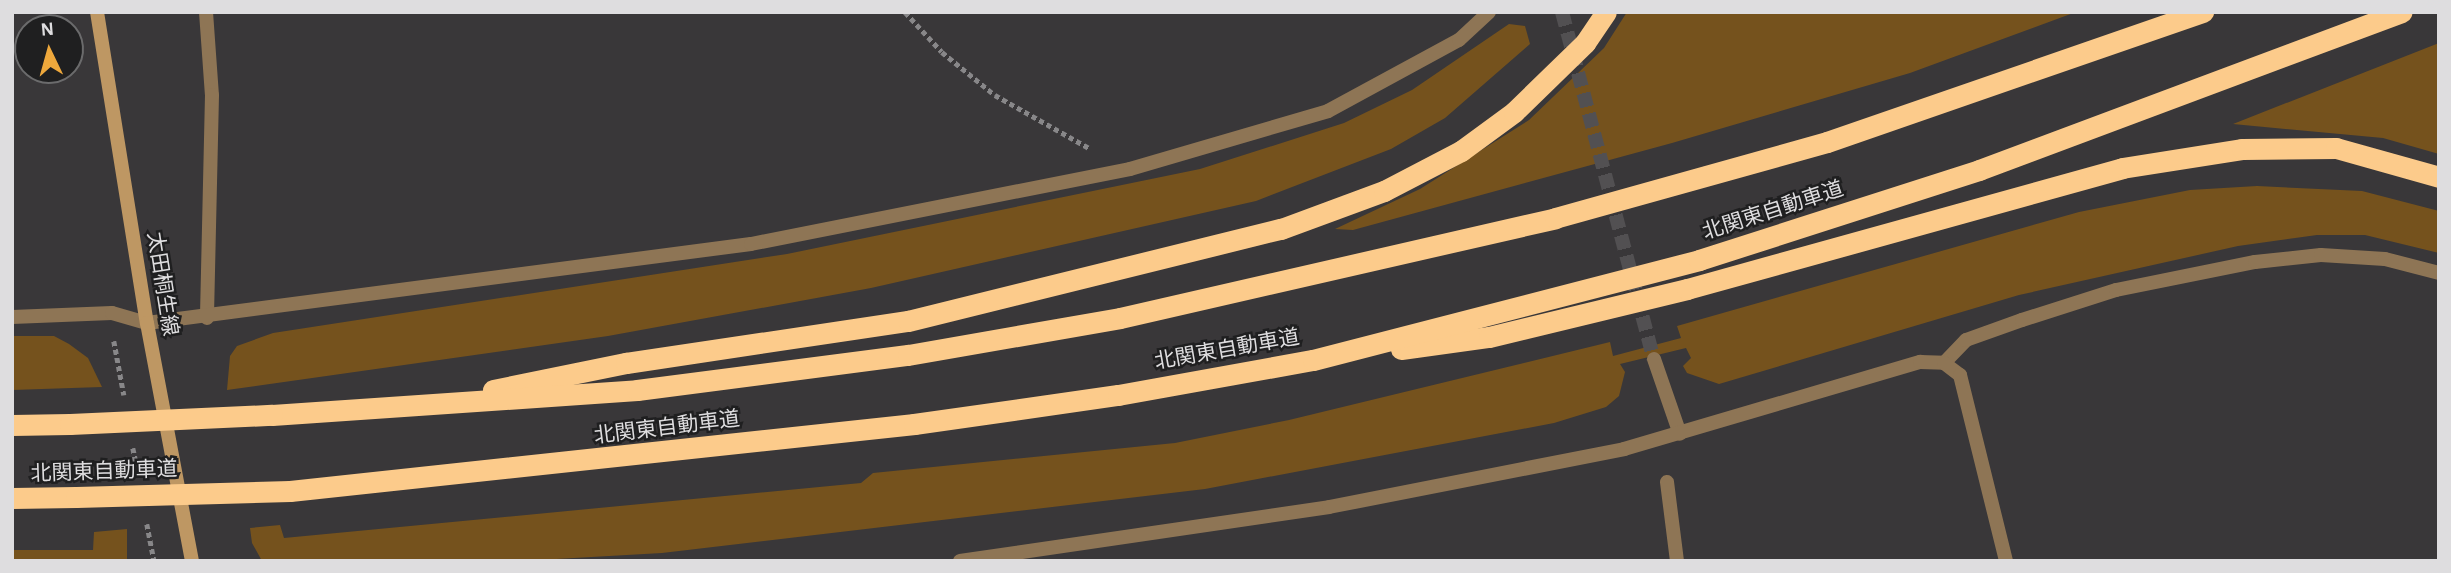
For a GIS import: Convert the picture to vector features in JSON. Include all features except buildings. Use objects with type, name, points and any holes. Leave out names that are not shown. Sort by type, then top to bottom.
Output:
[{"type":"highway","points":[[402,408],[626,363],[908,321],[1281,229],[1384,191],[1461,150],[1514,112],[1585,43],[1606,12]]},
{"type":"highway","name":"北関東自動車道","points":[[12,425],[402,408],[637,390],[908,355],[1288,283],[1555,218],[1827,142],[2203,12]]},
{"type":"highway","name":"北関東自動車道","points":[[12,498],[290,491],[914,424],[1118,395],[1312,360],[1724,252],[1979,170],[2401,12]]},
{"type":"highway","points":[[1312,360],[1489,337],[2149,163],[2242,149],[2336,149],[2439,177]]},
{"type":"main road","name":"太田桐生線","points":[[97,12],[147,323],[191,561]]},
{"type":"street","points":[[206,12],[212,94],[207,318]]},
{"type":"street","points":[[12,317],[113,313],[147,323],[207,318],[751,244],[1130,169],[1328,111],[1459,40],[1489,12]]},
{"type":"street","points":[[1944,363],[1966,340],[2034,316],[2116,290],[2255,262],[2320,255],[2385,259],[2439,273]]},
{"type":"street","points":[[1654,359],[1680,434]]},
{"type":"street","points":[[960,561],[1329,507],[1680,434],[1920,362],[1944,363],[1960,374],[2006,561]]},
{"type":"street","points":[[1667,482],[1677,561]]},
{"type":"path","points":[[905,12],[942,52],[995,95],[1130,169]]},
{"type":"shaded area","points":[[1627,12],[2076,12],[1910,73],[1672,143],[1353,230],[1335,229],[1420,189],[1529,120],[1604,48]]},
{"type":"shaded area","points":[[1509,24],[1525,26],[1530,44],[1445,118],[1391,149],[1256,201],[871,288],[608,336],[227,390],[230,356],[237,346],[273,333],[787,254],[1200,169],[1344,123],[1412,90]]},
{"type":"shaded area","points":[[2439,43],[2439,154],[2383,138],[2233,124]]},
{"type":"shaded area","points":[[2257,186],[2362,191],[2439,211],[2439,253],[2365,235],[2317,235],[2238,246],[2019,295],[1719,384],[1687,373],[1683,366],[1691,358],[1686,348],[1620,364],[1625,372],[1619,396],[1606,407],[1554,423],[1205,489],[662,553],[521,561],[262,561],[252,543],[250,528],[280,525],[284,538],[861,483],[873,473],[1175,443],[1289,420],[1610,342],[1613,356],[1681,338],[1677,326],[2079,212],[2190,190]]},
{"type":"shaded area","points":[[12,336],[54,336],[69,344],[88,358],[102,387],[12,390]]},
{"type":"shaded area","points":[[127,529],[127,561],[12,561],[12,550],[93,550],[94,532]]},
{"type":"tunnel","points":[[1562,12],[1654,359]]}]
